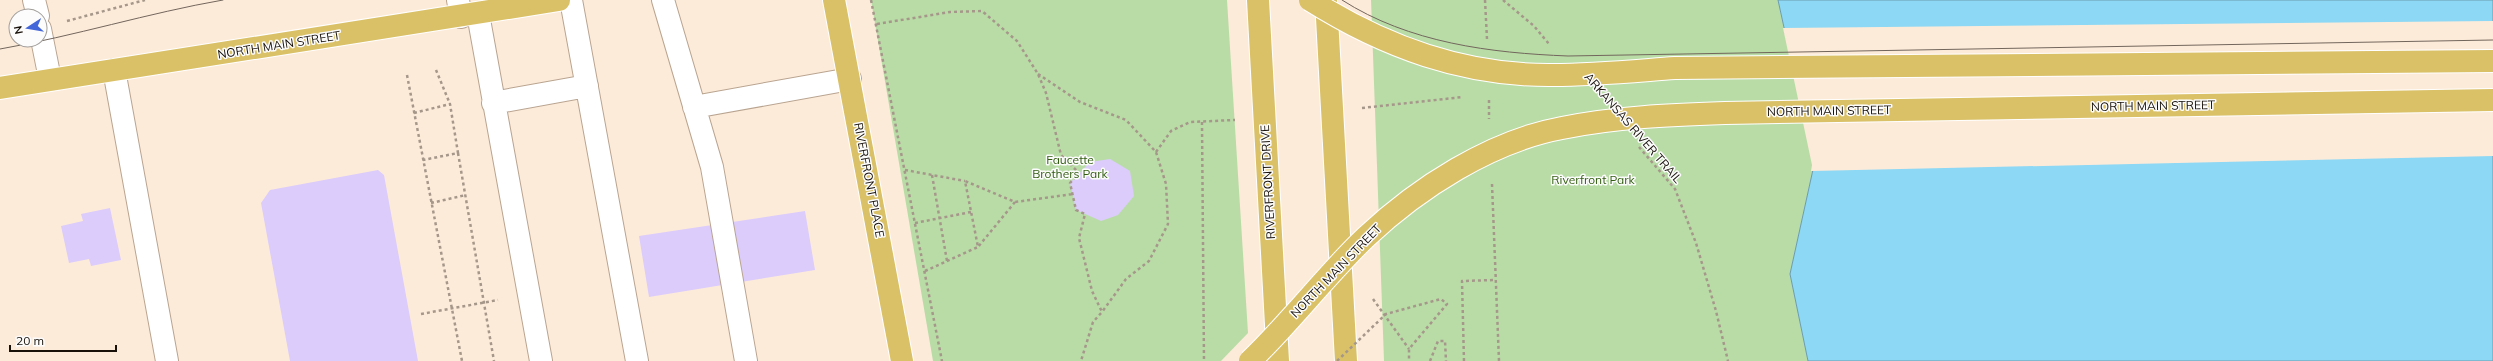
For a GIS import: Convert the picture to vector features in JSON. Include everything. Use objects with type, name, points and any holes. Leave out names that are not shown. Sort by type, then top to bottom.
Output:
[{"type":"main road","name":"NORTH MAIN STREET","points":[[0,88],[466,10],[559,0]]},
{"type":"main road","name":"RIVERFRONT PLACE","points":[[834,0],[902,361]]},
{"type":"main road","points":[[1310,0],[1368,34],[1404,49],[1448,62],[1501,72],[1553,75],[1675,68],[2493,61]]},
{"type":"main road","points":[[1326,0],[1346,361]]},
{"type":"main road","name":"RIVERFRONT DRIVE","points":[[1258,2],[1278,361]]},
{"type":"main road","name":"NORTH MAIN STREET","points":[[1250,361],[1366,237],[1405,204],[1456,169],[1509,144],[1561,128],[1640,116],[1725,113],[2493,100]]},
{"type":"lane","points":[[571,0],[637,361]]},
{"type":"lane","points":[[663,0],[712,167],[746,361]]},
{"type":"lane","points":[[466,10],[493,103],[541,361]]},
{"type":"lane","points":[[44,48],[50,79]]},
{"type":"lane","points":[[114,70],[167,361]]},
{"type":"lane","points":[[694,107],[850,79]]},
{"type":"lane","points":[[493,103],[587,86]]},
{"type":"path","points":[[62,23],[145,0]]},
{"type":"path","points":[[871,0],[942,361]]},
{"type":"path","points":[[1503,0],[1534,26],[1554,51]]},
{"type":"path","points":[[876,24],[950,12],[982,11],[1017,41],[1038,74],[1046,93],[1061,155],[1080,173],[1070,184],[1076,210],[1085,214],[1079,238],[1092,291],[1102,312]]},
{"type":"path","points":[[436,70],[450,104],[494,361]]},
{"type":"path","points":[[1038,74],[1080,102],[1126,120],[1156,152],[1166,184],[1168,224],[1149,260],[1126,279],[1102,312],[1092,322],[1081,361]]},
{"type":"path","points":[[407,75],[462,361]]},
{"type":"path","points":[[1366,107],[1465,97]]},
{"type":"path","points":[[414,113],[450,104]]},
{"type":"path","points":[[1156,152],[1172,131],[1190,122],[1236,120]]},
{"type":"path","points":[[1202,122],[1204,361]]},
{"type":"path","name":"ARKANSAS RIVER TRAIL","points":[[1633,141],[1675,189],[1696,243],[1716,311],[1728,361]]},
{"type":"path","points":[[423,160],[458,153]]},
{"type":"path","points":[[905,170],[965,181],[1015,202],[1072,194]]},
{"type":"path","points":[[932,175],[947,261]]},
{"type":"path","points":[[965,181],[978,247]]},
{"type":"path","points":[[431,203],[466,195]]},
{"type":"path","points":[[925,272],[978,247],[1015,202]]},
{"type":"path","points":[[915,223],[971,212]]},
{"type":"path","points":[[1464,361],[1462,281],[1495,280]]},
{"type":"path","points":[[1372,298],[1386,314],[1408,349],[1409,361]]},
{"type":"path","points":[[1337,361],[1386,314],[1440,299],[1446,304],[1408,349]]},
{"type":"path","points":[[421,314],[498,300]]},
{"type":"path","points":[[1430,361],[1438,341],[1445,342],[1446,361]]},
{"type":"green space","name":"Faucette Brothers Park","points":[[871,0],[1227,0],[1248,333],[1221,361],[933,361]]},
{"type":"green space","name":"Riverfront Park","points":[[1371,0],[1778,0],[1814,165],[1790,274],[1808,361],[1384,361]]},
{"type":"water","points":[[1778,0],[2493,0],[2493,361],[1808,361],[1790,274],[1814,165]]},
{"type":"pier","points":[[2493,21],[2493,156],[1811,171],[1812,165],[1783,28]]},
{"type":"building","points":[[1110,159],[1130,171],[1134,196],[1118,215],[1101,221],[1076,210],[1070,183],[1090,162]]},
{"type":"building","points":[[378,170],[384,175],[418,361],[290,361],[261,203],[270,190]]},
{"type":"building","points":[[110,208],[121,260],[91,266],[89,259],[69,263],[61,226],[83,221],[81,214]]},
{"type":"building","points":[[805,211],[815,270],[649,297],[639,236]]},
{"type":"tram line","points":[[0,49],[56,38],[167,11],[223,0]]},
{"type":"tram line","points":[[1342,0],[1368,15],[1395,26],[1423,36],[1451,43],[1510,52],[1568,56],[2493,40]]}]
